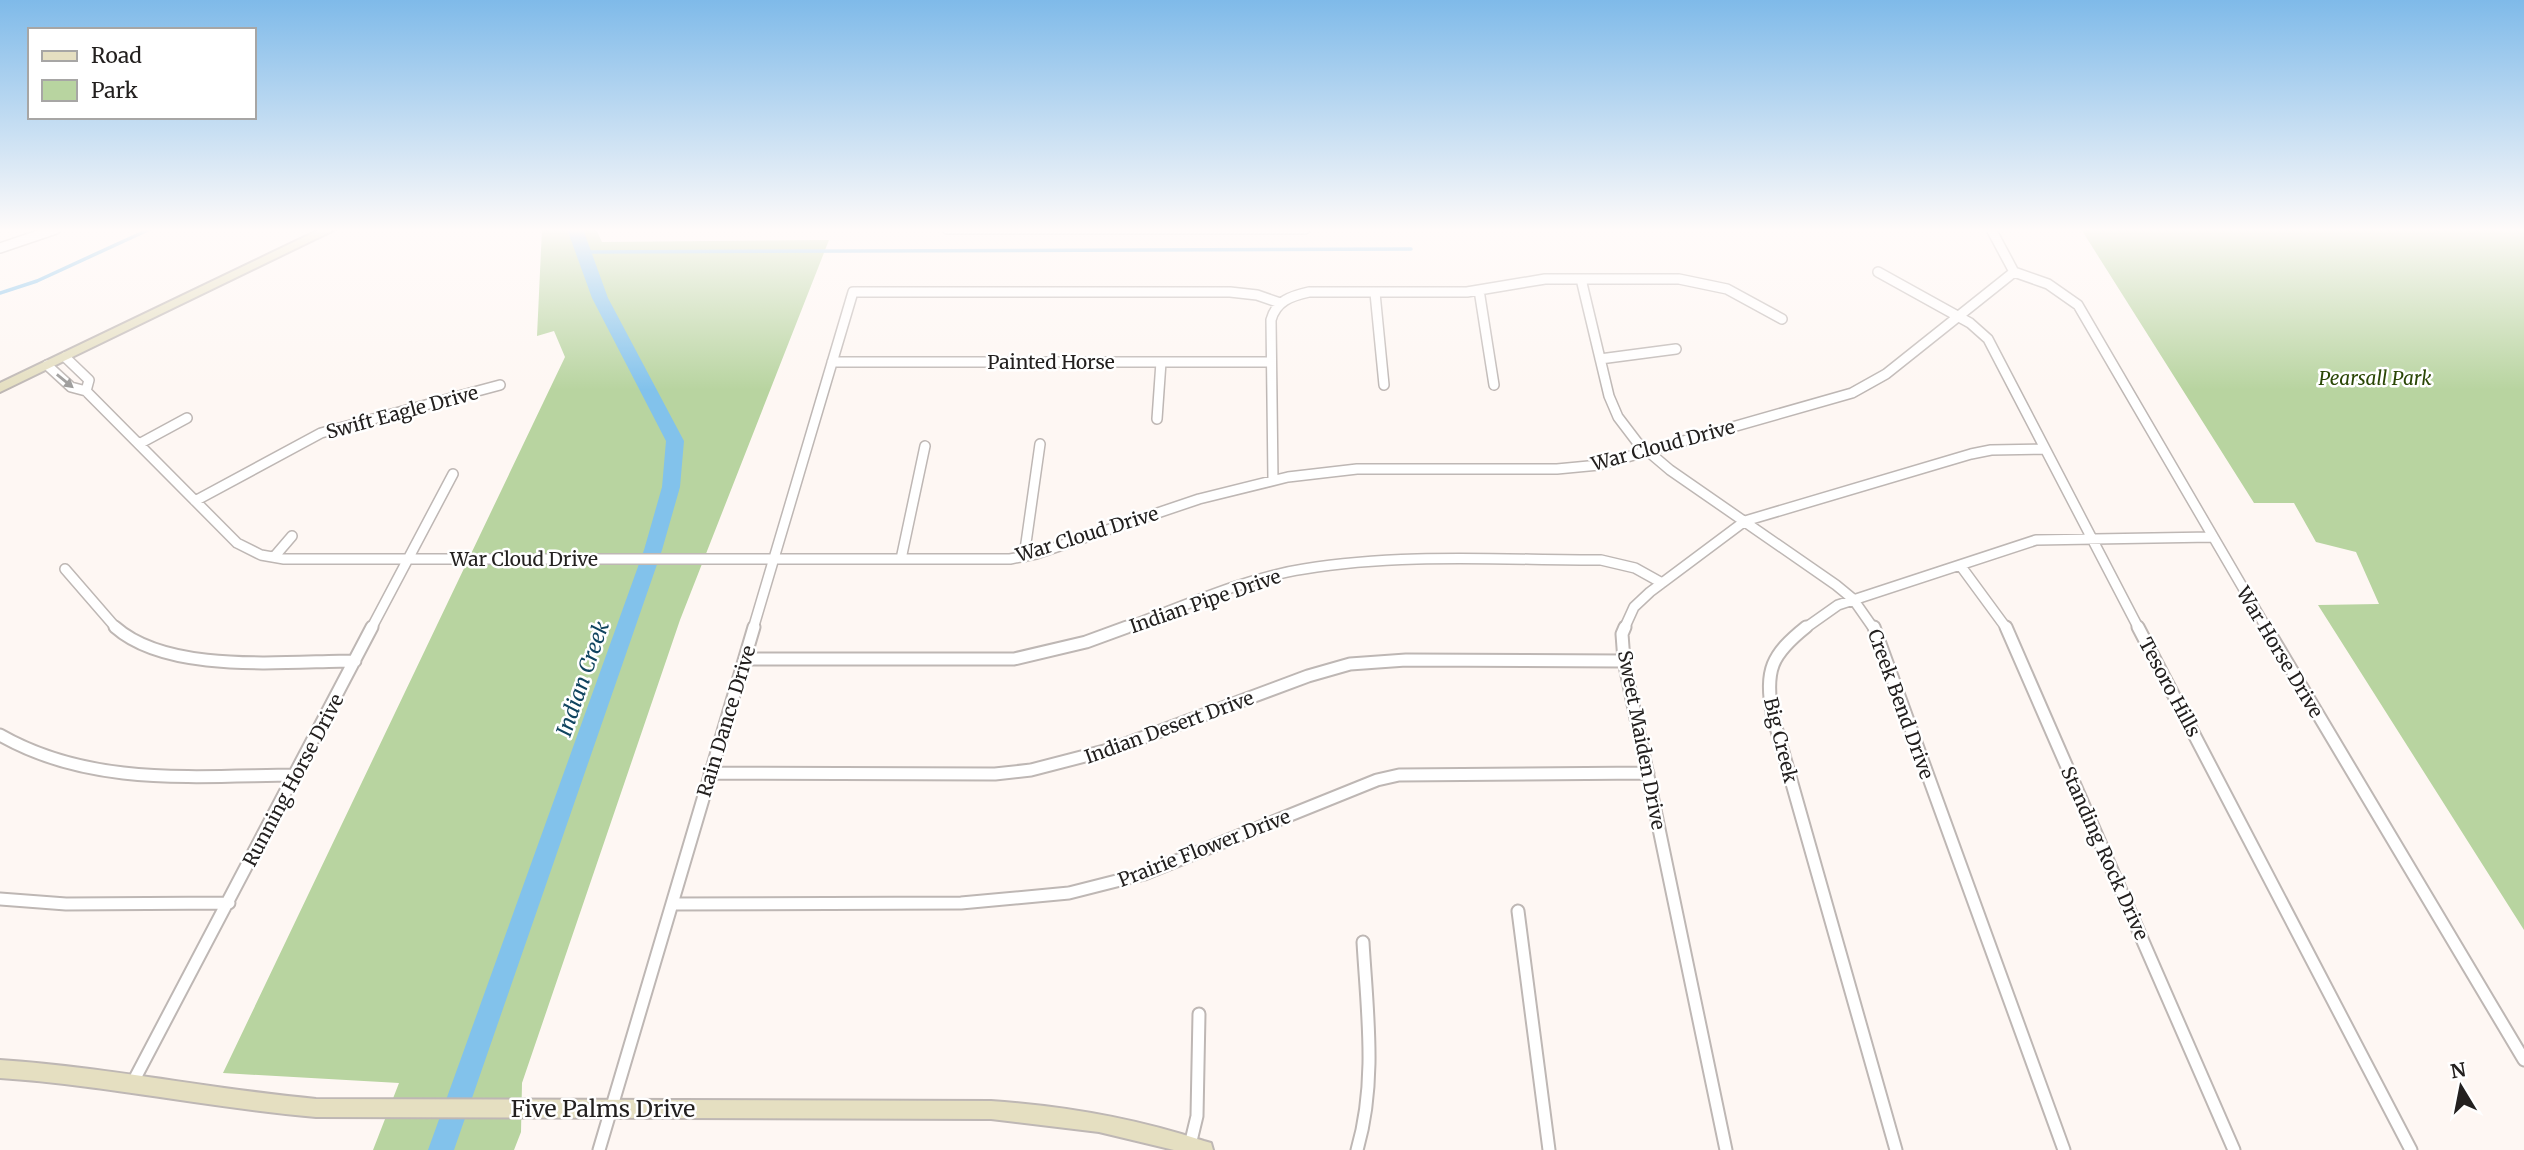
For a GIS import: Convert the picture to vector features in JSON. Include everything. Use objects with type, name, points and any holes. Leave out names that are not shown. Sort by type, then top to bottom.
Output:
[{"type":"street","points":[[0,388],[219,283]]},
{"type":"street","points":[[1273,480],[1271,320],[1280,303],[1292,296],[1309,292],[1479,290],[1521,283]]},
{"type":"street","name":"Creek Bend Drive","points":[[1582,283],[1609,396],[1618,418],[1646,451],[1853,598],[1877,633],[2064,1150]]},
{"type":"street","points":[[1704,283],[1737,292],[1782,318]]},
{"type":"street","name":"Tesoro Hills","points":[[1897,283],[1980,330],[1988,339],[2411,1150]]},
{"type":"street","name":"War Cloud Drive","points":[[47,365],[71,387],[86,391],[237,543],[252,552],[274,557],[408,560],[1024,557],[1199,499],[1273,480],[1357,469],[1567,469],[1599,465],[1860,390],[1886,374],[2001,283]]},
{"type":"street","name":"War Horse Drive","points":[[2044,283],[2067,294],[2078,305],[2211,537],[2524,1060]]},
{"type":"street","points":[[1479,290],[1494,385]]},
{"type":"street","name":"Rain Dance Drive","points":[[599,1150],[853,292],[1230,292],[1257,295],[1280,303]]},
{"type":"street","points":[[1375,292],[1384,385]]},
{"type":"street","points":[[1600,359],[1676,349]]},
{"type":"street","name":"War Cloud Drive","points":[[65,357],[89,380],[86,391]]},
{"type":"street","name":"Painted Horse","points":[[832,362],[1271,362]]},
{"type":"street","points":[[1157,419],[1161,362]]},
{"type":"street","name":"Swift Eagle Drive","points":[[195,501],[321,433],[500,385]]},
{"type":"street","points":[[139,444],[187,418]]},
{"type":"street","points":[[1024,557],[1041,444]]},
{"type":"street","points":[[901,559],[925,446]]},
{"type":"street","name":"Sweet Maiden Drive","points":[[1726,1150],[1624,661],[1622,634],[1629,615],[1642,599],[1745,521],[1971,454],[1991,450],[2044,449]]},
{"type":"street","name":"Running Horse Drive","points":[[132,1084],[453,474]]},
{"type":"street","points":[[274,557],[292,536]]},
{"type":"street","name":"Big Creek","points":[[1896,1150],[1772,713],[1770,668],[1783,648],[1826,612],[1853,598],[2036,540],[2211,537]]},
{"type":"street","name":"Indian Pipe Drive","points":[[745,659],[994,660],[1040,655],[1086,642],[1242,586],[1301,569],[1354,561],[1601,560],[1635,568],[1662,583]]},
{"type":"street","name":"Standing Rock Drive","points":[[1961,565],[2005,625],[2234,1150]]},
{"type":"street","points":[[65,569],[103,615],[124,635],[157,651],[201,658],[355,662]]},
{"type":"street","name":"Indian Desert Drive","points":[[710,774],[995,774],[1031,770],[1112,749],[1308,676],[1350,664],[1406,660],[1624,661]]},
{"type":"street","points":[[0,735],[47,760],[116,772],[295,775]]},
{"type":"street","name":"Prairie Flower Drive","points":[[671,904],[1015,900],[1098,887],[1144,874],[1377,780],[1399,775],[1648,773]]},
{"type":"street","points":[[0,899],[66,904],[229,903]]},
{"type":"street","points":[[1518,911],[1549,1150]]},
{"type":"street","points":[[1357,1150],[1366,1128],[1369,1092],[1363,942]]},
{"type":"street","points":[[1197,1147],[1199,1014]]},
{"type":"street","name":"Five Palms Drive","points":[[0,1069],[132,1084],[266,1105],[1014,1111],[1048,1114],[1143,1131],[1197,1147]]},
{"type":"green space","points":[[539,283],[812,283],[680,620],[522,1083],[521,1132],[514,1150],[373,1150],[399,1083],[223,1073],[565,357],[554,331],[537,336]]},
{"type":"green space","name":"Pearsall Park","points":[[2115,283],[2524,283],[2524,930],[2318,605],[2379,604],[2356,552],[2316,542],[2294,503],[2254,503]]},
{"type":"waterway","points":[[0,293],[32,283]]},
{"type":"waterway","name":"Indian Creek","points":[[441,1150],[653,550],[671,487],[675,441],[594,283]]}]
